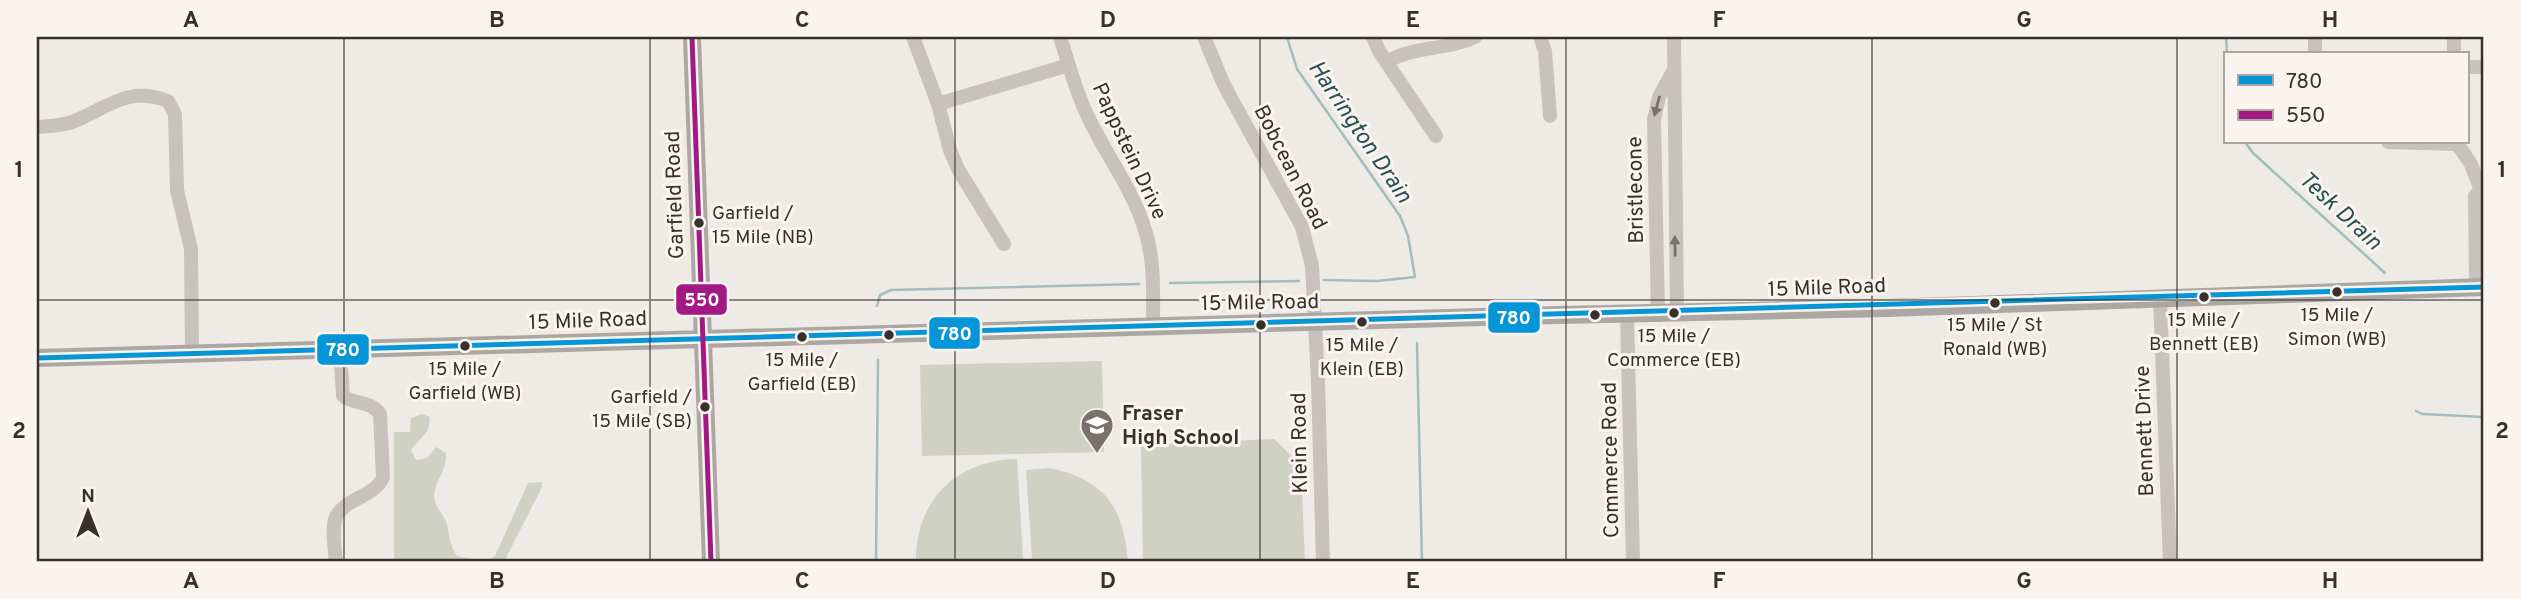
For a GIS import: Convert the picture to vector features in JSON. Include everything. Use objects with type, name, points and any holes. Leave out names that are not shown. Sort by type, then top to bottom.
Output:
[{"type":"main road","name":"Garfield Road","points":[[692,37],[711,562]]},
{"type":"main road","name":"15 Mile Road","points":[[37,358],[1667,314],[2480,287]]},
{"type":"street","points":[[913,37],[958,169],[1004,244]]},
{"type":"street","name":"Pappstein Drive","points":[[1060,37],[1089,120],[1137,208],[1145,229],[1153,274],[1153,327]]},
{"type":"street","name":"Bobcean Road","points":[[1204,37],[1224,85],[1302,227],[1312,266],[1314,323]]},
{"type":"street","points":[[1373,37],[1436,136]]},
{"type":"street","points":[[1387,62],[1409,51],[1448,47],[1475,37]]},
{"type":"street","points":[[1540,37],[1545,51],[1550,116]]},
{"type":"street","name":"Bristlecone","points":[[1667,314],[1654,120],[1659,97],[1675,69],[1674,37]]},
{"type":"street","points":[[938,104],[1069,65]]},
{"type":"street","points":[[37,127],[64,125],[127,96],[148,94],[168,101],[175,114],[177,190],[191,249],[192,353]]},
{"type":"street","points":[[2457,144],[2471,164],[2482,192],[2475,195],[2480,287]]},
{"type":"street","name":"Bennett Drive","points":[[2160,298],[2170,562]]},
{"type":"street","name":"Commerce Road","points":[[1627,315],[1633,562]]},
{"type":"street","name":"Klein Road","points":[[1314,323],[1323,562]]},
{"type":"street","points":[[335,562],[336,517],[379,485],[383,477],[380,414],[372,405],[348,400],[343,396],[340,350]]},
{"type":"green space","points":[[1102,361],[1104,452],[922,456],[920,365]]},
{"type":"green space","points":[[422,414],[430,417],[428,430],[411,450],[416,460],[427,458],[436,447],[446,453],[445,465],[434,495],[446,521],[452,548],[457,556],[486,562],[394,562],[394,432],[410,432],[411,418]]},
{"type":"green space","points":[[1274,439],[1301,465],[1305,562],[1143,562],[1141,445]]},
{"type":"green space","points":[[1017,459],[1023,558],[1020,562],[916,562],[923,520],[931,503],[943,488],[975,467],[995,461]]},
{"type":"green space","points":[[1049,468],[1084,480],[1108,498],[1122,526],[1128,562],[1036,562],[1032,558],[1026,470]]},
{"type":"green space","points":[[542,482],[542,487],[504,562],[486,562],[495,556],[528,483]]},
{"type":"waterway","name":"Harrington Drain","points":[[1287,37],[1297,69],[1400,216],[1408,236],[1415,277],[1377,281],[1324,280]]},
{"type":"waterway","name":"Tesk Drain","points":[[2226,37],[2227,52]]},
{"type":"waterway","name":"Tesk Drain","points":[[2246,144],[2253,153],[2385,273]]},
{"type":"waterway","name":"Harrington Drain","points":[[1170,283],[1299,281]]},
{"type":"waterway","name":"Harrington Drain","points":[[877,306],[880,295],[891,290],[1139,284]]},
{"type":"waterway","points":[[1417,343],[1422,562]]},
{"type":"waterway","name":"Harrington Drain","points":[[876,562],[878,360]]},
{"type":"waterway","name":"Tesk Drain","points":[[2416,411],[2422,414],[2484,417]]},
{"type":"transit line","name":"550","points":[[692,37],[711,562]]},
{"type":"transit line","name":"780","points":[[37,358],[1567,316],[2484,287]]},
{"type":"place","name":"Garfield / 15 Mile (NB)","points":[[699,223]]},
{"type":"place","name":"15 Mile / Simon (WB)","points":[[2337,292]]},
{"type":"place","name":"15 Mile / Bennett (EB)","points":[[2204,297]]},
{"type":"place","name":"15 Mile / St Ronald (WB)","points":[[1995,303]]},
{"type":"place","name":"15 Mile / Commerce (EB)","points":[[1674,313]]},
{"type":"place","name":"15 Mile / Klein (EB)","points":[[1362,322]]},
{"type":"place","name":"15 Mile / Garfield (EB)","points":[[802,337]]},
{"type":"place","name":"15 Mile / Garfield (WB)","points":[[465,346]]},
{"type":"place","name":"Garfield / 15 Mile (SB)","points":[[705,407]]},
{"type":"place","name":"Fraser High School","points":[[1097,455]]}]
